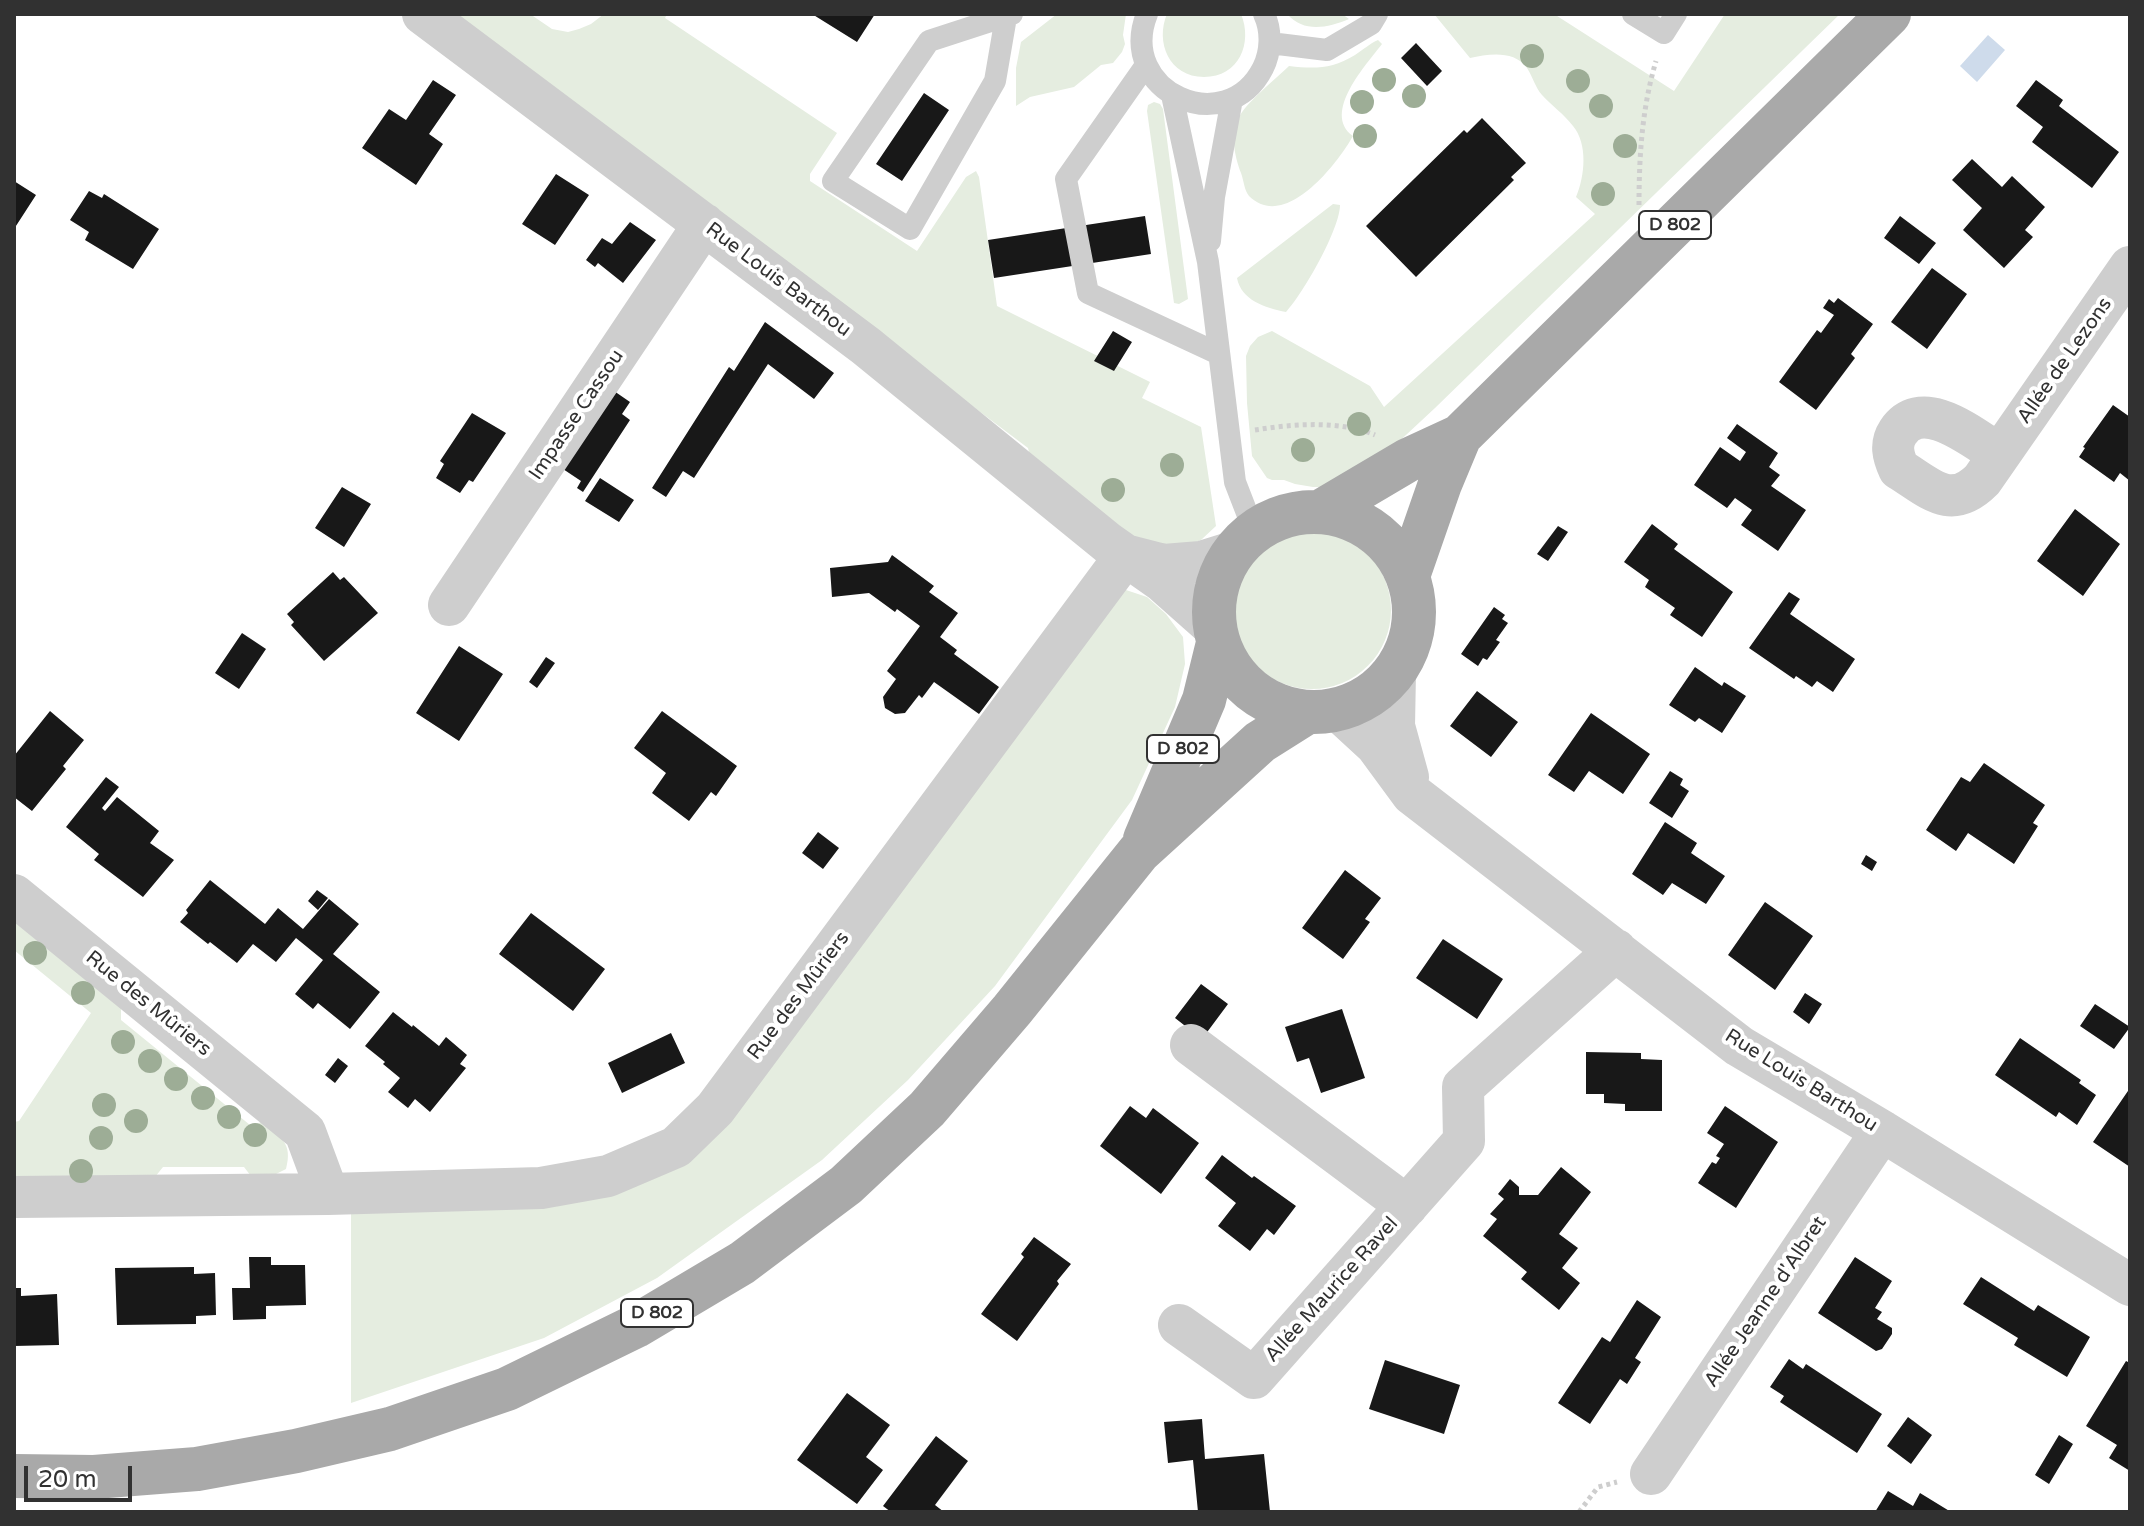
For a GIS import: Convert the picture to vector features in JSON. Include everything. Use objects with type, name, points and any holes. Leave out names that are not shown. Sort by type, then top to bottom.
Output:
[{"type":"main road","name":"D 802","points":[[1320,512],[1408,460],[1460,436],[1889,14]]},
{"type":"main road","name":"D 802","points":[[1408,576],[1460,436]]},
{"type":"main road","points":[[1320,512],[1349,518],[1374,531],[1394,551],[1408,576],[1415,609],[1411,642],[1395,672],[1370,696],[1322,711],[1277,706],[1251,692],[1231,670],[1216,636],[1213,612],[1218,580],[1243,541],[1274,519],[1297,513],[1320,512]]},
{"type":"main road","name":"D 802","points":[[1139,852],[1204,700],[1216,636]]},
{"type":"main road","name":"D 802","points":[[14,1476],[94,1477],[197,1469],[377,1432],[507,1389],[636,1326],[742,1263],[846,1185],[936,1098],[1012,1010],[1139,852],[1260,742],[1322,711]]},
{"type":"street","name":"Rue Louis Barthou","points":[[423,14],[866,346],[1162,581],[1216,636]]},
{"type":"street","name":"Impasse Cassou","points":[[449,605],[704,224]]},
{"type":"street","name":"Allée de Lezons","points":[[1999,454],[2130,267]]},
{"type":"street","name":"Rue Louis Barthou","points":[[1126,555],[1164,565],[1201,562],[1243,541]]},
{"type":"street","name":"Rue des Mûriers","points":[[14,1197],[541,1188],[608,1176],[676,1147],[715,1109],[1126,555]]},
{"type":"street","points":[[1395,672],[1394,726],[1412,794]]},
{"type":"street","name":"Rue Louis Barthou","points":[[1322,711],[1376,745],[1412,794],[1739,1046],[2130,1285]]},
{"type":"street","name":"Rue des Mûriers","points":[[14,895],[305,1132],[328,1194]]},
{"type":"street","name":"Allée Maurice Ravel","points":[[1179,1325],[1254,1378],[1464,1141],[1463,1087],[1616,950]]},
{"type":"street","name":"Allée Maurice Ravel","points":[[1191,1045],[1407,1206]]},
{"type":"street","name":"Allée Jeanne d'Albret","points":[[1651,1474],[1882,1131]]},
{"type":"lane","points":[[1147,14],[1142,26],[1141,46],[1146,65],[1156,82],[1172,95],[1191,103],[1211,104],[1232,99],[1259,76],[1267,61],[1270,43],[1264,14]]},
{"type":"lane","points":[[1270,43],[1327,50],[1371,24],[1377,14]]},
{"type":"lane","points":[[1633,14],[1670,24]]},
{"type":"lane","points":[[1009,16],[995,81],[910,229],[833,181],[929,41],[1009,16]]},
{"type":"lane","points":[[1146,65],[1066,179],[1088,293],[1219,354]]},
{"type":"lane","points":[[1172,95],[1208,262],[1243,541]]},
{"type":"lane","points":[[1208,262],[1214,197],[1232,99]]},
{"type":"path","points":[[1639,210],[1643,123],[1651,77],[1670,24]]},
{"type":"path","points":[[1229,436],[1268,428],[1339,427],[1371,433],[1408,460]]},
{"type":"shaded area","points":[[452,14],[530,14],[552,29],[568,32],[591,24],[604,14],[667,14],[665,18],[837,133],[810,174],[810,181],[917,251],[966,177],[976,171],[997,306],[1150,382],[1142,398],[1201,427],[1216,526],[1201,540],[1186,546],[1146,546],[1031,461],[1028,448]]},
{"type":"shaded area","points":[[1057,14],[1126,14],[1122,52],[1113,63],[1101,65],[1074,87],[1030,97],[1016,106],[1016,68],[1021,42]]},
{"type":"shaded area","points":[[1167,14],[1241,14],[1245,36],[1240,56],[1234,65],[1216,75],[1204,77],[1182,71],[1168,56],[1164,46]]},
{"type":"shaded area","points":[[1287,14],[1342,14],[1349,19],[1316,27],[1301,24]]},
{"type":"shaded area","points":[[1434,14],[1554,14],[1674,91],[1725,14],[1840,14],[1363,475],[1332,487],[1272,480],[1267,478],[1252,456],[1246,356],[1258,337],[1272,331],[1370,386],[1384,407],[1595,214],[1576,197],[1584,160],[1578,133],[1540,92],[1527,68],[1522,62],[1508,56],[1470,58]]},
{"type":"shaded area","points":[[1378,40],[1382,44],[1358,76],[1344,102],[1344,126],[1353,136],[1335,162],[1309,190],[1294,200],[1278,206],[1263,205],[1249,196],[1234,146],[1238,119],[1247,106],[1289,66],[1315,68],[1331,65],[1347,60]]},
{"type":"shaded area","points":[[1154,102],[1163,109],[1188,299],[1179,304],[1174,303],[1147,111],[1148,105]]},
{"type":"shaded area","points":[[1333,204],[1340,205],[1334,229],[1311,277],[1286,312],[1262,305],[1243,292],[1237,278]]},
{"type":"shaded area","points":[[1312,531],[1342,537],[1368,554],[1385,580],[1391,610],[1385,640],[1368,666],[1342,683],[1312,689],[1282,683],[1256,666],[1239,640],[1233,610],[1239,580],[1256,554],[1282,537]]},
{"type":"shaded area","points":[[1117,587],[1147,597],[1166,614],[1183,637],[1185,664],[1175,707],[1132,800],[995,986],[908,1080],[822,1160],[657,1278],[544,1338],[351,1403],[351,1212],[667,1168]]},
{"type":"shaded area","points":[[14,917],[121,1005],[121,1020],[250,1125],[262,1122],[280,1137],[288,1153],[286,1169],[254,1180],[244,1167],[163,1167],[151,1182],[14,1183],[14,1122],[19,1121],[91,1013],[14,950]]},
{"type":"water","points":[[1988,35],[2005,50],[1977,82],[1960,66]]},
{"type":"building","points":[[812,14],[875,14],[857,42]]},
{"type":"building","points":[[1416,43],[1442,71],[1427,86],[1401,58]]},
{"type":"building","points":[[433,80],[456,95],[429,134],[443,144],[416,185],[362,148],[389,109],[406,120]]},
{"type":"building","points":[[2036,80],[2063,100],[2059,106],[2119,152],[2092,188],[2032,142],[2043,127],[2016,106]]},
{"type":"building","points":[[924,93],[949,110],[902,181],[876,164]]},
{"type":"building","points":[[1482,118],[1526,163],[1511,177],[1514,180],[1416,277],[1366,226],[1464,130],[1467,133]]},
{"type":"building","points":[[1972,159],[2002,187],[2012,176],[2045,207],[2025,230],[2033,237],[2004,268],[1963,230],[1982,208],[1952,180]]},
{"type":"building","points":[[556,174],[589,195],[555,245],[522,224]]},
{"type":"building","points":[[14,181],[36,195],[14,229]]},
{"type":"building","points":[[89,191],[102,198],[104,194],[159,229],[133,269],[85,240],[89,232],[70,220]]},
{"type":"building","points":[[1145,216],[1151,254],[994,278],[988,240]]},
{"type":"building","points":[[1900,216],[1936,243],[1919,264],[1884,238]]},
{"type":"building","points":[[630,222],[656,240],[623,283],[598,263],[595,267],[586,260],[602,238],[612,244]]},
{"type":"building","points":[[1932,268],[1967,294],[1927,349],[1891,322]]},
{"type":"building","points":[[1838,298],[1873,324],[1851,354],[1855,358],[1816,410],[1779,382],[1817,330],[1821,333],[1834,315],[1823,308],[1829,299],[1834,303]]},
{"type":"building","points":[[765,322],[834,373],[814,399],[768,364],[694,478],[683,471],[666,497],[652,488],[729,367],[734,371]]},
{"type":"building","points":[[1113,331],[1132,342],[1114,371],[1094,361]]},
{"type":"building","points":[[614,391],[630,402],[622,414],[630,420],[583,492],[577,488],[581,481],[563,469]]},
{"type":"building","points":[[2113,405],[2130,417],[2130,481],[2120,473],[2114,482],[2079,457]]},
{"type":"building","points":[[472,413],[506,433],[473,482],[469,480],[460,493],[436,478],[444,464],[440,461]]},
{"type":"building","points":[[1737,424],[1778,453],[1769,467],[1780,475],[1771,486],[1806,510],[1778,551],[1741,525],[1752,510],[1735,498],[1727,508],[1694,485],[1720,447],[1740,461],[1746,452],[1727,438]]},
{"type":"building","points":[[600,478],[634,500],[619,522],[585,501]]},
{"type":"building","points":[[342,487],[371,504],[344,547],[315,528]]},
{"type":"building","points":[[2075,509],[2120,544],[2083,596],[2037,561]]},
{"type":"building","points":[[1652,524],[1678,544],[1674,549],[1733,592],[1702,637],[1670,615],[1675,608],[1645,587],[1649,580],[1624,562]]},
{"type":"building","points":[[1558,526],[1568,532],[1548,561],[1537,554]]},
{"type":"building","points":[[892,555],[934,586],[929,592],[958,613],[940,637],[957,650],[954,654],[999,687],[979,714],[934,682],[905,713],[895,714],[885,708],[883,697],[896,679],[887,671],[920,626],[869,593],[832,597],[830,568],[888,562]]},
{"type":"building","points":[[333,572],[340,580],[344,577],[378,613],[324,661],[291,625],[294,622],[287,614]]},
{"type":"building","points":[[1789,592],[1800,599],[1790,614],[1855,659],[1833,692],[1817,681],[1812,687],[1796,676],[1794,679],[1749,648]]},
{"type":"building","points":[[1494,607],[1505,615],[1502,619],[1508,623],[1496,640],[1500,642],[1487,660],[1483,658],[1478,666],[1461,654]]},
{"type":"building","points":[[242,633],[266,649],[239,689],[215,673]]},
{"type":"building","points":[[459,646],[503,674],[459,741],[416,713]]},
{"type":"building","points":[[546,657],[555,663],[537,688],[529,682]]},
{"type":"building","points":[[1695,667],[1722,686],[1724,682],[1746,696],[1722,733],[1699,718],[1695,722],[1669,705]]},
{"type":"building","points":[[1477,691],[1518,722],[1491,757],[1450,726]]},
{"type":"building","points":[[50,711],[84,740],[63,766],[66,769],[32,811],[14,797],[14,756]]},
{"type":"building","points":[[662,711],[737,766],[716,796],[711,792],[689,821],[652,793],[666,773],[634,748]]},
{"type":"building","points":[[1591,713],[1650,754],[1623,794],[1589,771],[1574,792],[1548,775]]},
{"type":"building","points":[[1984,763],[2045,805],[2033,823],[2038,826],[2014,864],[1968,833],[1956,851],[1926,830],[1961,777],[1970,782]]},
{"type":"building","points":[[1670,771],[1683,779],[1680,785],[1689,791],[1672,818],[1649,803]]},
{"type":"building","points":[[106,777],[119,787],[102,808],[105,811],[117,797],[159,831],[150,843],[174,860],[143,897],[94,860],[99,854],[66,827]]},
{"type":"building","points":[[1665,822],[1697,843],[1691,853],[1725,876],[1706,904],[1672,883],[1663,895],[1632,874]]},
{"type":"building","points":[[818,832],[839,848],[823,869],[802,853]]},
{"type":"building","points":[[1866,855],[1877,862],[1872,871],[1861,864]]},
{"type":"building","points":[[1345,870],[1381,898],[1365,919],[1370,922],[1343,959],[1302,928]]},
{"type":"building","points":[[210,880],[265,924],[278,908],[303,929],[329,899],[359,924],[333,954],[380,992],[350,1029],[318,1003],[313,1009],[295,994],[323,960],[296,938],[276,962],[253,944],[237,963],[180,922]]},
{"type":"building","points":[[317,890],[328,898],[318,910],[308,901]]},
{"type":"building","points":[[1765,902],[1813,936],[1775,990],[1728,955]]},
{"type":"building","points":[[531,913],[605,969],[573,1011],[499,954]]},
{"type":"building","points":[[1443,939],[1503,979],[1477,1019],[1416,978]]},
{"type":"building","points":[[1201,984],[1228,1004],[1202,1039],[1175,1018]]},
{"type":"building","points":[[1805,993],[1822,1004],[1809,1024],[1793,1012]]},
{"type":"building","points":[[2095,1004],[2130,1027],[2114,1049],[2080,1026]]},
{"type":"building","points":[[1342,1009],[1365,1078],[1321,1093],[1309,1058],[1297,1062],[1285,1027]]},
{"type":"building","points":[[393,1012],[439,1046],[446,1037],[467,1055],[460,1064],[466,1068],[430,1112],[415,1099],[408,1108],[388,1092],[400,1078],[365,1046]]},
{"type":"building","points":[[671,1033],[685,1063],[622,1093],[608,1063]]},
{"type":"building","points":[[2020,1038],[2081,1080],[2079,1083],[2096,1095],[2077,1125],[2059,1112],[2056,1117],[1995,1075]]},
{"type":"building","points":[[1586,1052],[1641,1053],[1641,1059],[1662,1060],[1662,1111],[1625,1111],[1625,1104],[1604,1103],[1604,1094],[1586,1094]]},
{"type":"building","points":[[338,1058],[348,1066],[335,1083],[325,1075]]},
{"type":"building","points":[[2130,1088],[2130,1167],[2093,1142]]},
{"type":"building","points":[[1130,1106],[1146,1118],[1153,1108],[1199,1143],[1161,1194],[1100,1146]]},
{"type":"building","points":[[1725,1106],[1778,1142],[1736,1208],[1698,1183],[1712,1162],[1716,1164],[1720,1158],[1716,1156],[1724,1144],[1707,1133]]},
{"type":"building","points":[[1222,1155],[1296,1206],[1274,1235],[1267,1229],[1250,1251],[1218,1226],[1236,1203],[1205,1178]]},
{"type":"building","points":[[1561,1167],[1591,1192],[1559,1234],[1578,1248],[1562,1268],[1580,1283],[1559,1310],[1521,1279],[1527,1272],[1483,1236],[1497,1219],[1490,1214],[1504,1199],[1498,1194],[1510,1179],[1519,1187],[1519,1195],[1538,1195]]},
{"type":"building","points":[[1034,1237],[1071,1264],[1017,1341],[981,1314],[1024,1257],[1021,1254]]},
{"type":"building","points":[[249,1257],[271,1257],[271,1265],[305,1265],[306,1305],[266,1306],[266,1319],[233,1320],[232,1288],[250,1288]]},
{"type":"building","points":[[1855,1257],[1892,1281],[1875,1308],[1882,1312],[1877,1319],[1892,1328],[1892,1334],[1882,1349],[1876,1351],[1818,1313]]},
{"type":"building","points":[[194,1267],[194,1274],[215,1273],[216,1315],[196,1316],[196,1324],[117,1325],[115,1268]]},
{"type":"building","points":[[1981,1277],[2034,1311],[2038,1305],[2090,1337],[2067,1377],[2014,1345],[2018,1338],[1963,1304]]},
{"type":"building","points":[[14,1288],[21,1288],[21,1296],[57,1294],[59,1345],[14,1346]]},
{"type":"building","points":[[1637,1300],[1661,1317],[1635,1358],[1641,1362],[1627,1384],[1620,1379],[1590,1424],[1558,1403],[1602,1337],[1610,1342]]},
{"type":"building","points":[[1789,1359],[1803,1369],[1806,1364],[1882,1414],[1857,1453],[1780,1402],[1784,1396],[1770,1387]]},
{"type":"building","points":[[1385,1360],[1460,1385],[1444,1434],[1369,1409]]},
{"type":"building","points":[[2126,1361],[2130,1363],[2130,1471],[2109,1458],[2117,1445],[2086,1426]]},
{"type":"building","points":[[847,1393],[890,1425],[866,1457],[883,1470],[857,1504],[797,1460]]},
{"type":"building","points":[[1908,1417],[1932,1435],[1911,1464],[1887,1446]]},
{"type":"building","points":[[1202,1419],[1205,1459],[1264,1454],[1270,1512],[1198,1512],[1193,1460],[1168,1463],[1164,1422]]},
{"type":"building","points":[[2059,1435],[2073,1444],[2049,1484],[2035,1475]]},
{"type":"building","points":[[936,1436],[968,1461],[935,1505],[944,1512],[891,1512],[883,1506]]},
{"type":"building","points":[[1888,1491],[1913,1506],[1920,1493],[1951,1512],[1875,1512]]}]
